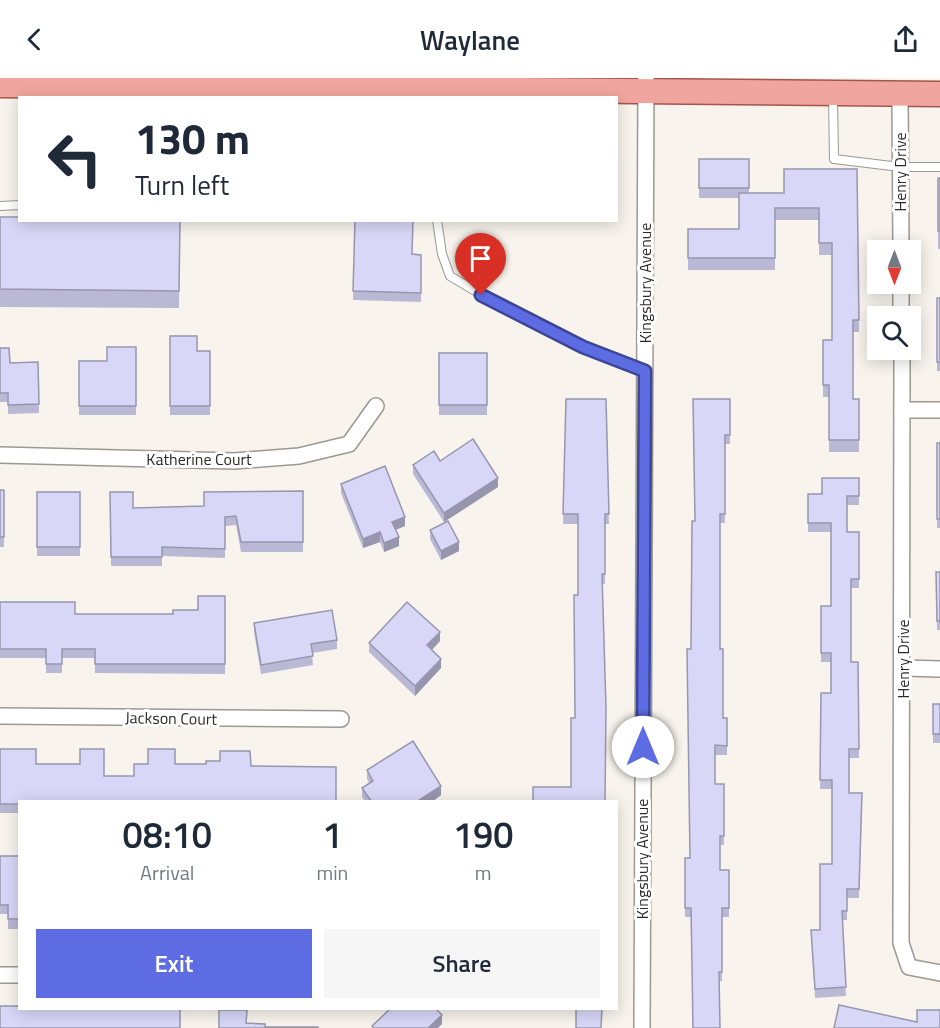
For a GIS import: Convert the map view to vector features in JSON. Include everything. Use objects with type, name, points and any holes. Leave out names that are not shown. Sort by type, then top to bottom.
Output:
[{"type":"main road","points":[[0,85],[174,87],[371,83],[424,93],[646,84],[833,93],[940,94]]},
{"type":"street","name":"Kingsbury Avenue","points":[[642,1028],[646,84]]},
{"type":"street","name":"Henry Drive","points":[[900,94],[901,240]]},
{"type":"street","name":"Henry Drive","points":[[902,360],[904,669],[901,942],[909,967],[940,973]]},
{"type":"street","name":"Katherine Court","points":[[0,455],[234,461],[299,456],[349,444],[376,406]]},
{"type":"street","points":[[902,410],[940,410]]},
{"type":"street","points":[[904,669],[940,669]]},
{"type":"street","name":"Jackson Court","points":[[0,716],[341,719]]},
{"type":"street","points":[[0,975],[18,975]]},
{"type":"lane","points":[[833,93],[834,159],[900,167],[940,167]]},
{"type":"lane","points":[[0,206],[18,206]]},
{"type":"lane","points":[[437,222],[442,254],[450,276],[508,311],[583,347],[645,371]]},
{"type":"building","points":[[699,159],[749,159],[749,188],[699,188]]},
{"type":"building","points":[[784,169],[857,169],[859,320],[853,320],[853,399],[859,399],[859,440],[829,440],[829,385],[823,385],[823,340],[832,340],[832,243],[819,243],[819,208],[775,208],[775,258],[688,258],[688,229],[739,229],[739,193],[784,193]]},
{"type":"building","points":[[938,178],[940,178],[940,231],[938,231]]},
{"type":"building","points":[[0,217],[18,217],[18,222],[180,222],[179,291],[0,289]]},
{"type":"building","points":[[355,222],[413,222],[412,254],[421,255],[421,293],[353,291]]},
{"type":"building","points":[[937,298],[940,298],[940,362],[937,362]]},
{"type":"building","points":[[170,336],[197,336],[197,351],[210,351],[210,406],[170,406]]},
{"type":"building","points":[[107,347],[136,347],[136,406],[79,406],[79,361],[107,361]]},
{"type":"building","points":[[0,348],[9,348],[10,363],[38,362],[39,404],[8,405],[8,393],[0,393]]},
{"type":"building","points":[[439,353],[487,353],[487,405],[439,405]]},
{"type":"building","points":[[566,399],[606,399],[609,514],[605,514],[605,574],[602,574],[606,708],[605,800],[533,800],[533,787],[571,787],[571,718],[575,718],[574,595],[578,595],[578,514],[563,514]]},
{"type":"building","points":[[693,399],[730,399],[730,435],[725,435],[725,514],[720,514],[720,649],[723,649],[723,718],[727,718],[727,746],[715,745],[715,784],[724,784],[724,836],[720,836],[720,870],[729,870],[729,908],[722,908],[722,972],[719,972],[720,1028],[693,1028],[691,908],[685,908],[685,858],[690,858],[687,649],[691,649],[692,521],[695,521]]},
{"type":"building","points":[[473,439],[498,478],[444,513],[413,465],[434,451],[440,461]]},
{"type":"building","points":[[937,443],[940,443],[940,519],[937,519]]},
{"type":"building","points":[[385,466],[405,517],[392,522],[399,537],[384,543],[380,532],[363,539],[341,484]]},
{"type":"building","points":[[822,478],[859,478],[859,496],[847,496],[847,532],[859,532],[859,579],[851,579],[851,662],[858,662],[859,749],[849,749],[849,793],[862,793],[859,889],[847,889],[847,911],[842,911],[846,987],[815,989],[811,930],[820,930],[820,864],[832,864],[832,780],[820,780],[821,693],[831,693],[831,653],[821,653],[821,606],[831,606],[831,523],[808,523],[808,494],[822,494]]},
{"type":"building","points":[[0,490],[4,490],[4,537],[0,537]]},
{"type":"building","points":[[303,491],[303,542],[241,542],[236,516],[225,517],[225,549],[162,547],[162,557],[111,557],[110,492],[133,492],[133,508],[204,506],[204,492]]},
{"type":"building","points":[[37,492],[80,492],[80,547],[37,547]]},
{"type":"building","points":[[448,521],[459,542],[441,551],[430,530]]},
{"type":"building","points":[[936,572],[940,572],[940,621],[937,621]]},
{"type":"building","points":[[198,596],[225,596],[225,664],[95,664],[95,649],[62,649],[62,664],[46,664],[46,649],[0,649],[0,602],[75,602],[75,614],[173,614],[173,610],[198,610]]},
{"type":"building","points":[[407,602],[440,632],[427,645],[441,659],[415,686],[369,643]]},
{"type":"building","points":[[332,610],[337,640],[311,644],[313,656],[261,665],[254,623]]},
{"type":"building","points":[[933,704],[940,704],[940,734],[933,734]]},
{"type":"building","points":[[413,741],[441,786],[420,800],[370,800],[362,788],[373,781],[367,770]]},
{"type":"building","points":[[0,749],[36,749],[36,764],[80,764],[80,749],[104,749],[104,776],[134,776],[134,764],[148,764],[148,749],[175,749],[175,764],[206,764],[206,761],[220,761],[220,751],[250,751],[251,766],[336,767],[336,800],[18,800],[18,804],[0,804]]},
{"type":"building","points":[[0,856],[18,856],[18,919],[8,919],[8,905],[0,905]]},
{"type":"building","points":[[839,1005],[917,1022],[917,1010],[940,1010],[940,1028],[834,1028]]},
{"type":"building","points":[[0,1006],[18,1006],[18,1010],[180,1010],[180,1028],[0,1028]]},
{"type":"building","points":[[219,1010],[247,1010],[246,1023],[265,1024],[265,1027],[318,1028],[219,1028]]},
{"type":"building","points":[[389,1010],[437,1010],[442,1015],[428,1028],[374,1028],[372,1026]]},
{"type":"building","points":[[576,1010],[602,1010],[601,1028],[576,1028]]},
{"type":"route","points":[[481,295],[508,311],[583,347],[645,371],[643,747]]}]
